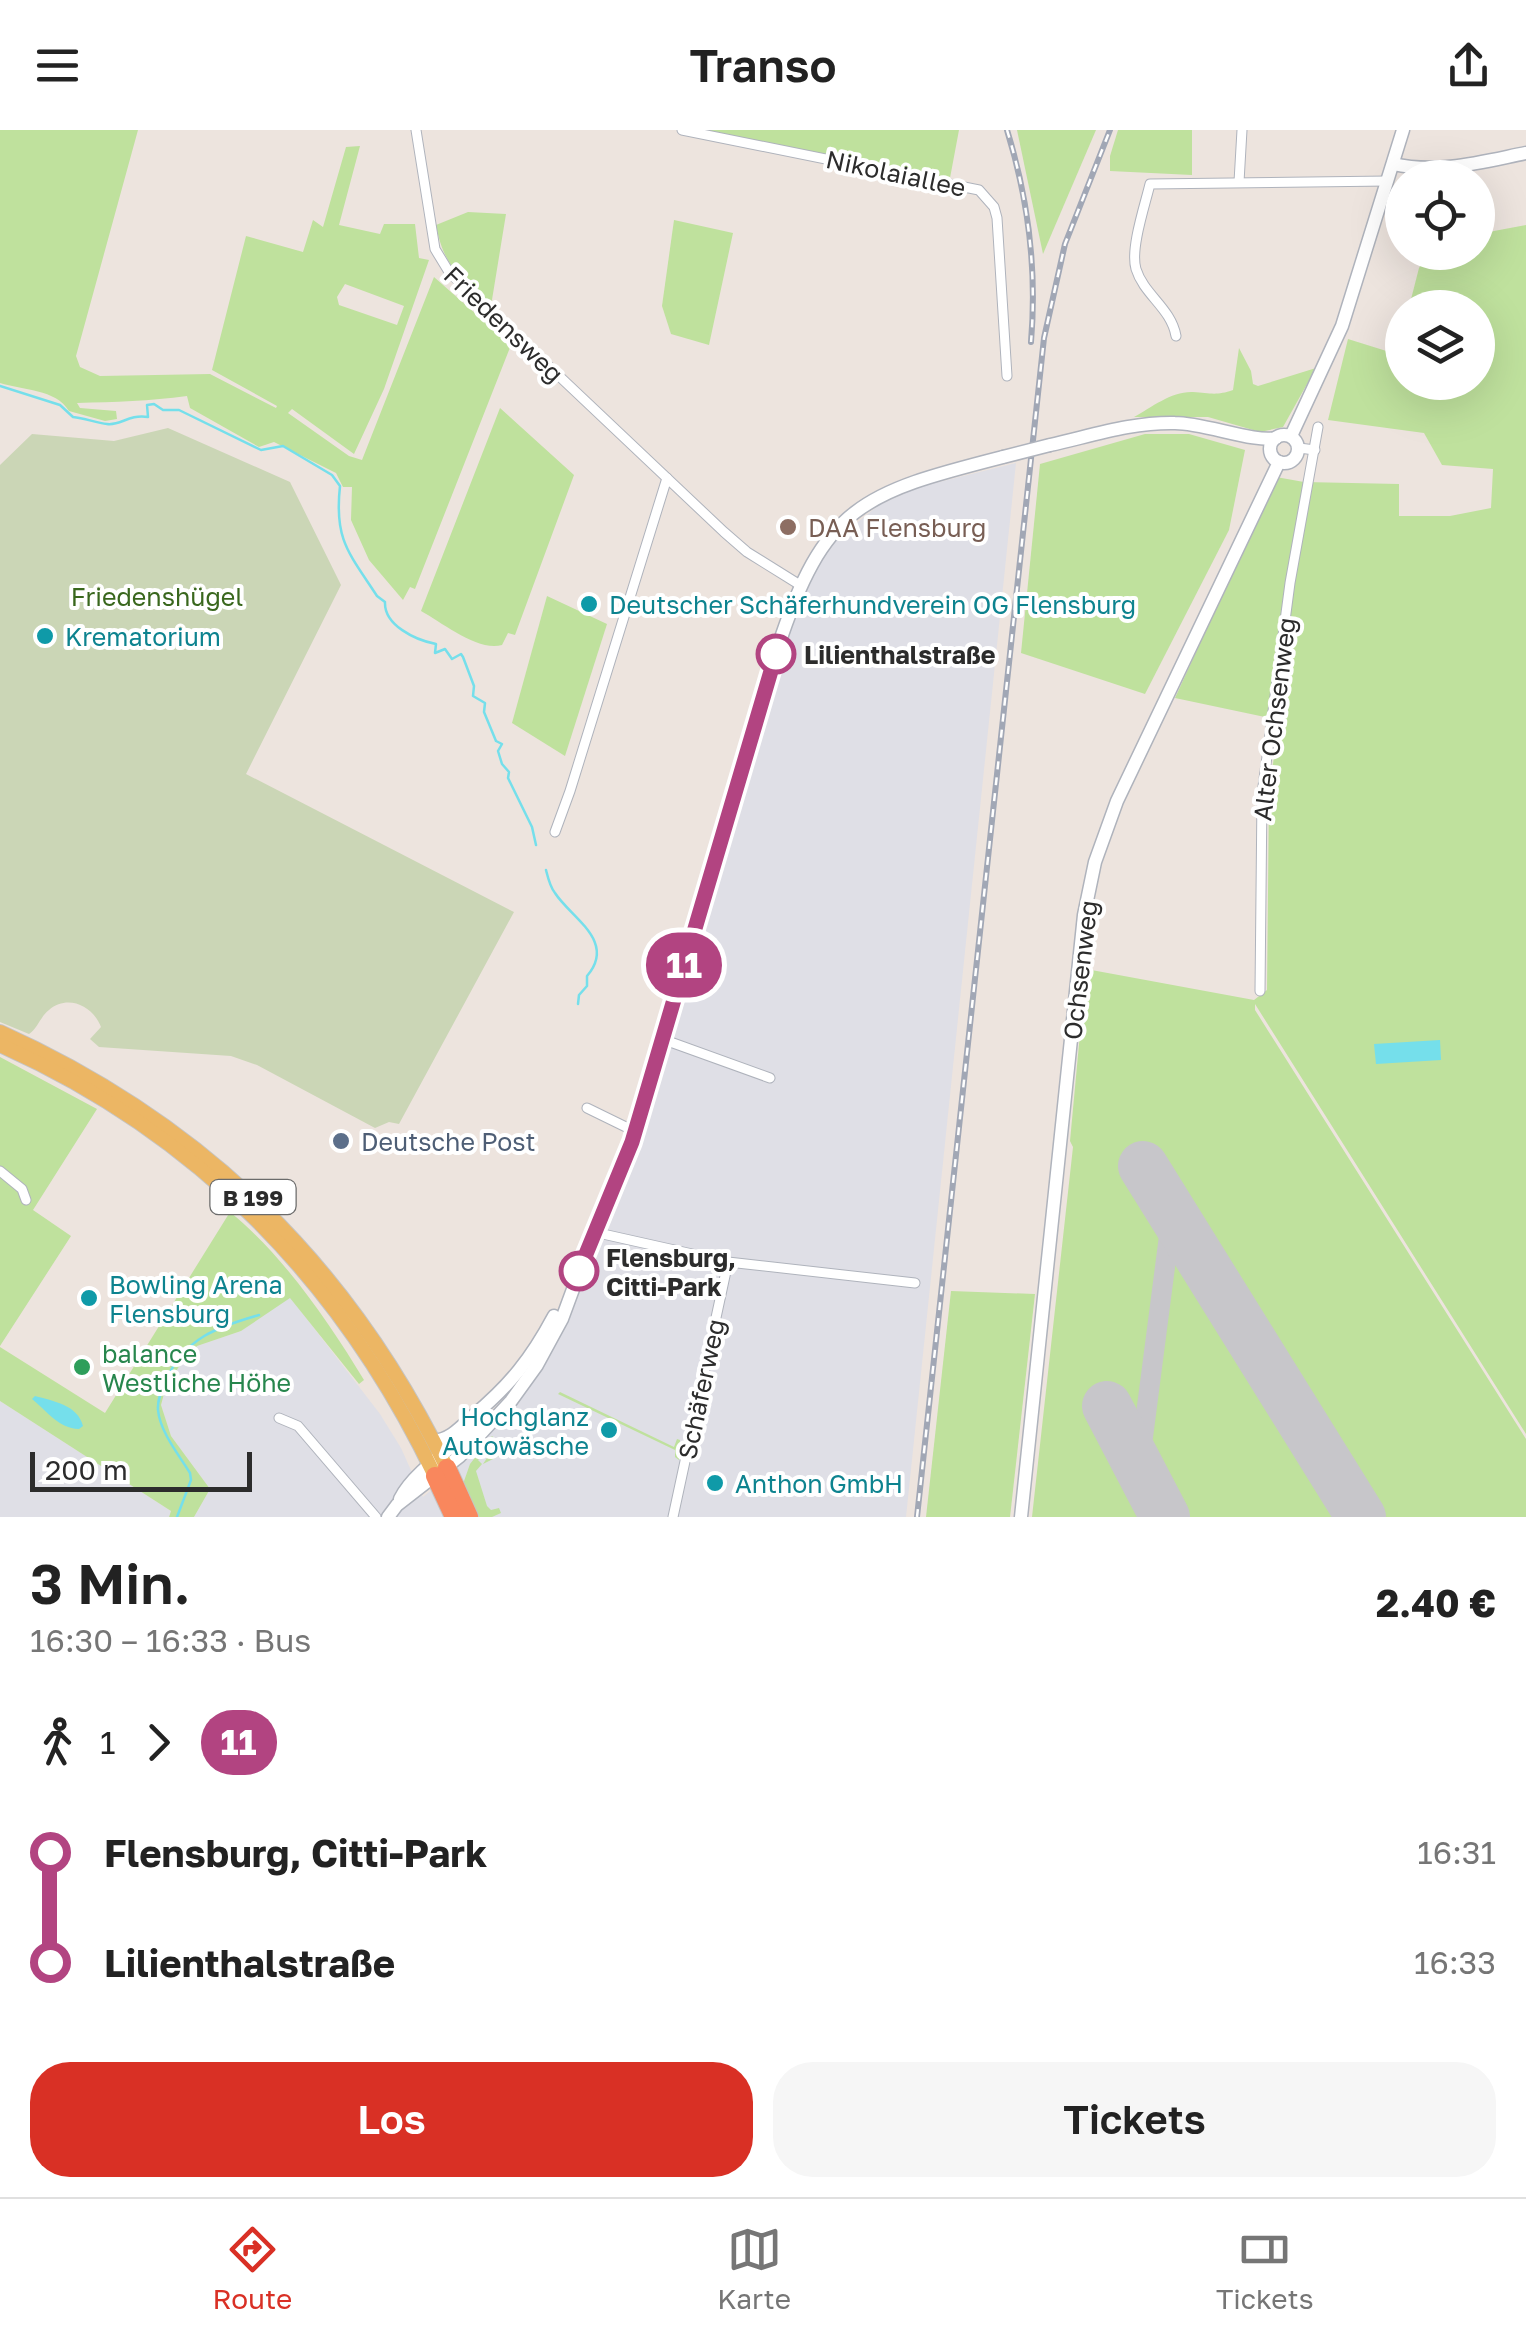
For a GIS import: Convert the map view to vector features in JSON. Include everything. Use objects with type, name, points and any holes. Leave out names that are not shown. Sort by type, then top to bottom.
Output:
[{"type":"highway","name":"B 199","points":[[438,1467],[454,1517]]},
{"type":"highway","name":"B 199","points":[[438,1467],[469,1517]]},
{"type":"main road","name":"B 199","points":[[0,1032],[108,1086],[172,1129],[240,1184],[335,1288],[400,1383],[433,1442],[438,1467]]},
{"type":"main road","name":"B 199","points":[[0,1046],[38,1062],[124,1111],[159,1134],[231,1193],[286,1249],[336,1310],[438,1467]]},
{"type":"street","name":"Friedensweg","points":[[416,130],[440,262],[747,552],[800,584]]},
{"type":"street","name":"Nikolaiallee","points":[[682,130],[979,190],[994,207],[997,218],[1008,376]]},
{"type":"street","points":[[1239,182],[1242,130]]},
{"type":"street","name":"Ochsenweg","points":[[1394,160],[1403,130]]},
{"type":"street","points":[[1493,160],[1526,154]]},
{"type":"street","points":[[1176,336],[1169,314],[1135,265],[1150,184],[1385,181]]},
{"type":"street","name":"Ochsenweg","points":[[1275,457],[1292,460],[1295,442],[1342,326],[1385,190]]},
{"type":"street","points":[[438,1467],[489,1425],[527,1380],[562,1320],[618,1170],[615,1159],[632,1130],[662,1039],[800,584],[824,543],[842,522],[893,488],[925,477],[1146,424],[1208,426],[1261,440],[1295,442],[1314,450]]},
{"type":"street","name":"Alter Ochsenweg","points":[[1260,991],[1262,794],[1290,582],[1318,427]]},
{"type":"street","points":[[1247,436],[1275,457]]},
{"type":"street","name":"Ochsenweg","points":[[1021,1517],[1082,934],[1095,862],[1116,801],[1275,457],[1276,438]]},
{"type":"street","points":[[555,832],[666,478]]},
{"type":"street","points":[[662,1039],[770,1078]]},
{"type":"street","points":[[587,1108],[632,1130]]},
{"type":"street","points":[[0,1172],[22,1189],[26,1200]]},
{"type":"street","points":[[594,1232],[728,1262],[915,1284]]},
{"type":"street","name":"Schäferweg","points":[[673,1517],[728,1262]]},
{"type":"street","points":[[392,1511],[492,1412],[569,1293]]},
{"type":"street","points":[[433,1442],[452,1436],[508,1387]]},
{"type":"street","points":[[279,1418],[298,1426],[376,1517]]},
{"type":"shaded area","points":[[1016,463],[906,1517],[194,1517],[210,1489],[171,1436],[161,1405],[164,1394],[178,1368],[197,1346],[241,1331],[290,1297],[380,1414],[401,1448],[423,1497],[455,1470],[532,1382],[565,1325],[646,1111],[800,592],[838,538],[879,505],[919,487]]},
{"type":"shaded area","points":[[0,1401],[171,1511],[169,1517],[0,1517]]},
{"type":"green space","points":[[0,130],[138,130],[76,356],[80,367],[100,376],[210,374],[276,408],[212,370],[246,236],[303,252],[313,220],[323,227],[346,147],[360,146],[339,225],[380,234],[384,224],[415,224],[419,258],[429,260],[384,389],[354,454],[292,409],[288,413],[349,456],[362,460],[434,277],[511,345],[415,589],[410,587],[403,600],[369,560],[351,520],[352,487],[343,487],[336,473],[274,442],[259,447],[190,408],[187,396],[77,403],[80,408],[116,411],[117,419],[105,421],[69,411],[47,394],[0,383]],"holes":[[[345,284],[404,306],[397,325],[339,305],[337,297]]]},
{"type":"green space","points":[[699,130],[959,130],[950,178]]},
{"type":"green space","points":[[1017,130],[1096,130],[1043,254]]},
{"type":"green space","points":[[1118,130],[1192,130],[1192,175],[1110,171]]},
{"type":"green space","points":[[468,212],[506,214],[491,306],[455,271],[439,240],[436,225]]},
{"type":"green space","points":[[674,220],[733,233],[709,345],[671,334],[662,306]]},
{"type":"green space","points":[[1526,225],[1526,1434],[1255,1004],[1255,1010],[1526,1439],[1526,1517],[1032,1517],[1073,1147],[1070,1141],[1086,969],[1254,1000],[1267,990],[1269,793],[1279,720],[1175,698],[1276,477],[1304,482],[1399,484],[1399,516],[1450,516],[1491,508],[1493,469],[1442,465],[1424,433],[1328,420],[1348,339],[1385,351],[1385,400],[1495,400],[1495,290],[1413,290],[1418,270],[1495,270],[1495,231]]},
{"type":"green space","points":[[1239,348],[1253,384],[1258,386],[1316,368],[1283,427],[1260,432],[1208,417],[1134,417],[1177,394],[1233,390]]},
{"type":"green space","points":[[500,408],[574,475],[515,635],[508,633],[502,645],[493,646],[472,640],[421,611]]},
{"type":"green space","name":"Friedenshügel","points":[[168,428],[290,482],[341,585],[246,774],[514,912],[399,1124],[389,1122],[375,1128],[257,1065],[231,1056],[99,1047],[90,1039],[101,1027],[97,1020],[86,1008],[72,1003],[56,1005],[29,1034],[0,1022],[0,465],[32,434],[114,441]]},
{"type":"green space","points":[[1145,434],[1189,434],[1245,450],[1229,530],[1145,694],[1021,653],[1040,464]]},
{"type":"green space","points":[[547,596],[607,624],[565,756],[512,723]]},
{"type":"green space","points":[[0,1057],[97,1109],[33,1210],[71,1236],[0,1346]]},
{"type":"green space","points":[[230,1212],[304,1290],[364,1380],[359,1384],[290,1298],[241,1331],[197,1346],[178,1368],[161,1405],[171,1436],[210,1489],[194,1517],[169,1517],[171,1511],[0,1401],[0,1347],[105,1413]]},
{"type":"green space","points":[[951,1291],[1035,1294],[1010,1517],[926,1517]]},
{"type":"green space","points":[[560,1392],[674,1447],[680,1440],[679,1460],[675,1450]]},
{"type":"green space","points":[[492,1436],[501,1445],[501,1455],[483,1464],[487,1458],[483,1455],[476,1471],[487,1506],[491,1510],[499,1508],[501,1513],[478,1517],[463,1484],[470,1464]]},
{"type":"water","points":[[1440,1040],[1441,1060],[1376,1064],[1374,1044]]},
{"type":"water","points":[[35,1396],[70,1409],[83,1426],[72,1428],[59,1422],[32,1399]]},
{"type":"waterway","points":[[0,386],[60,405],[73,417],[103,423],[148,417],[147,405],[179,410],[261,450],[283,446],[332,475],[340,486],[339,520],[346,545],[377,596],[385,602],[390,618],[410,635],[436,644],[435,653],[445,649],[452,659],[461,654],[463,657],[474,686],[473,696],[485,703],[484,712],[496,741],[502,744],[498,751],[502,764],[509,772],[508,778],[532,827],[536,845]]},
{"type":"waterway","points":[[546,870],[553,891],[588,931],[597,952],[578,1004]]},
{"type":"waterway","points":[[177,1517],[191,1480],[159,1418],[158,1402],[163,1387],[193,1344],[229,1324],[259,1315]]},
{"type":"taxiway","points":[[1139,1468],[1172,1213]]},
{"type":"runway","points":[[1143,1166],[1361,1517]]},
{"type":"runway","points":[[1107,1406],[1165,1517]]},
{"type":"railway","points":[[1007,130],[1029,235],[1033,288],[1031,342]]},
{"type":"railway","points":[[917,1517],[1044,338],[1065,244],[1110,130]]},
{"type":"bus line","name":"11","points":[[579,1271],[632,1142],[632,1130],[776,654]]},
{"type":"place","name":"DAA Flensburg","points":[[788,527]]},
{"type":"place","name":"Deutscher Schäferhundverein OG Flensburg","points":[[589,604]]},
{"type":"place","name":"Krematorium","points":[[45,636]]},
{"type":"place","name":"Lilienthalstraße","points":[[776,654]]},
{"type":"place","name":"Deutsche Post","points":[[341,1141]]},
{"type":"place","name":"Flensburg, Citti-Park","points":[[579,1271]]},
{"type":"place","name":"Bowling Arena Flensburg","points":[[89,1298]]},
{"type":"place","name":"balance Westliche Höhe","points":[[82,1367]]},
{"type":"place","name":"Hochglanz Autowäsche","points":[[609,1430]]},
{"type":"place","name":"Anthon GmbH","points":[[715,1483]]}]
